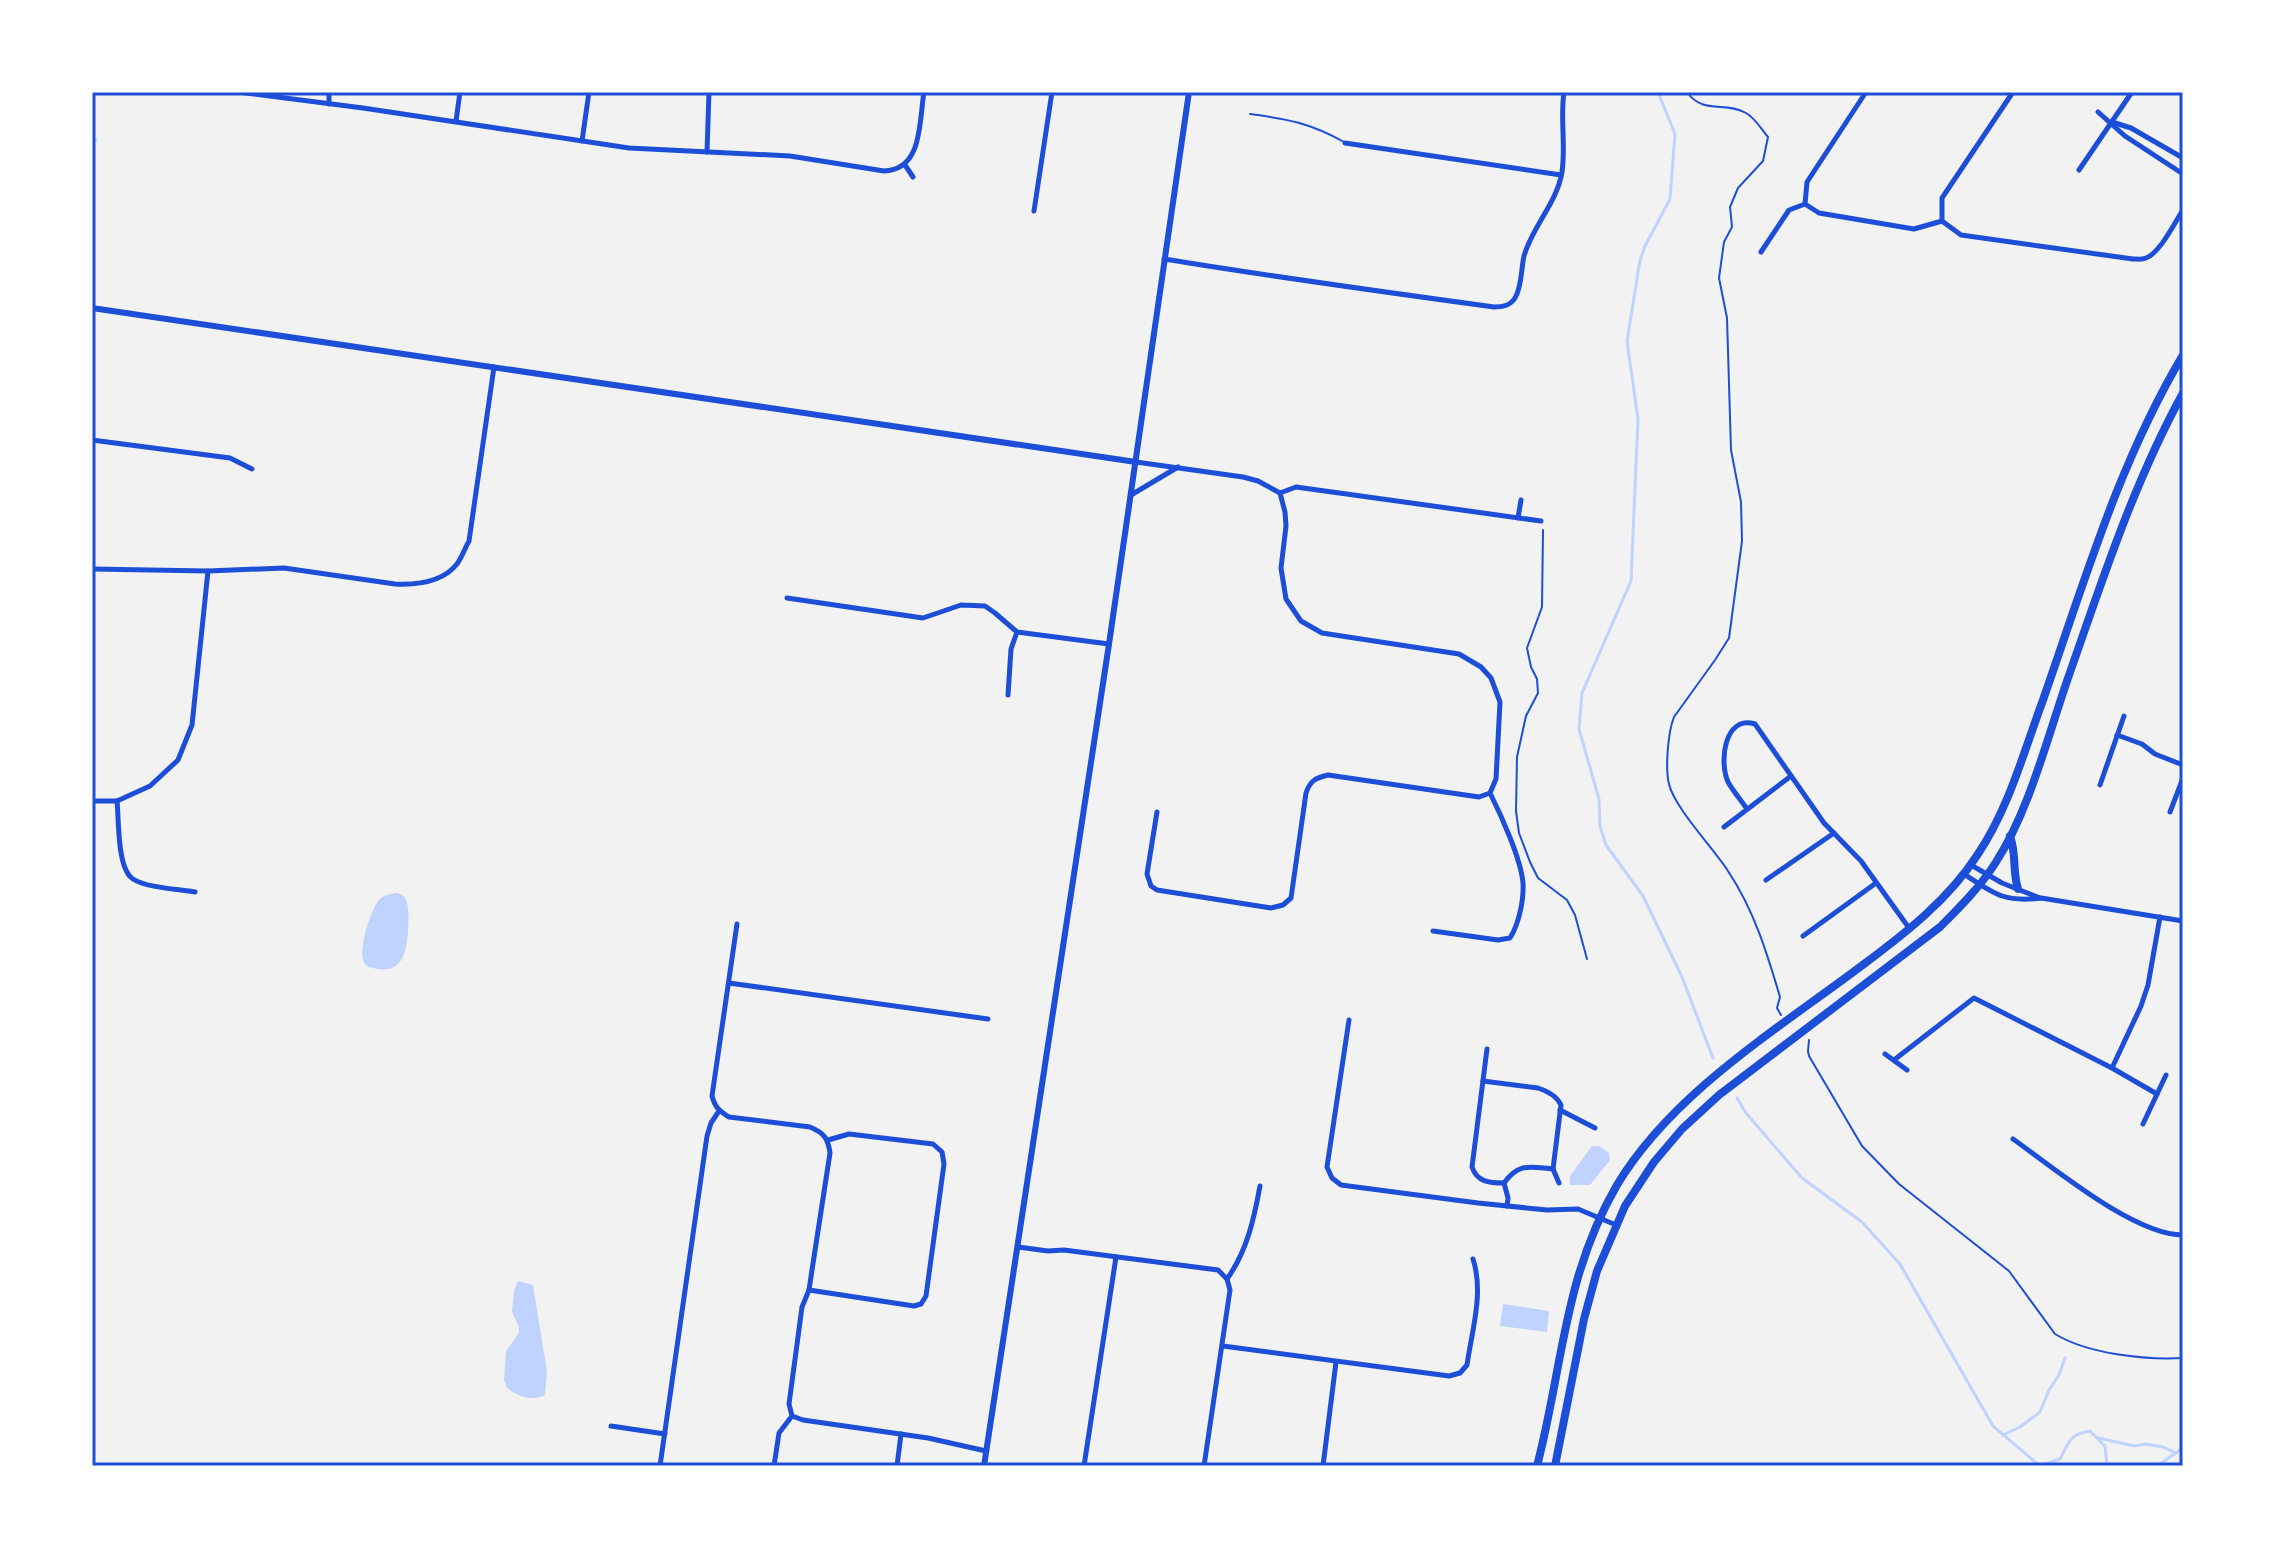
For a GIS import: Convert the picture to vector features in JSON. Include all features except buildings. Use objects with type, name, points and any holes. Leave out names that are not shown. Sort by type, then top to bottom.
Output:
[{"type":"main road","points":[[1537,1466],[1570,1300],[1583,1258],[1600,1217],[1638,1154],[1687,1099],[1719,1072],[1910,929],[1964,874],[1987,840],[2008,793],[2125,467],[2180,368],[2183,355]]},
{"type":"main road","points":[[1555,1466],[1591,1288],[1616,1225],[1654,1162],[1698,1114],[1750,1071],[1928,938],[1979,884],[2010,836],[2146,467],[2182,395]]},
{"type":"main road","points":[[2010,836],[2016,852],[2018,889]]},
{"type":"street","points":[[238,92],[657,151],[790,156],[884,171],[905,165],[916,147],[924,92]]},
{"type":"street","points":[[329,92],[329,104]]},
{"type":"street","points":[[456,121],[460,92]]},
{"type":"street","points":[[582,141],[589,92]]},
{"type":"street","points":[[707,152],[709,92]]},
{"type":"street","points":[[1034,211],[1052,92]]},
{"type":"street","points":[[984,1466],[1189,92]]},
{"type":"street","points":[[1164,259],[1388,293],[1501,307],[1509,305],[1515,298],[1525,252],[1553,198],[1561,175],[1564,92]]},
{"type":"street","points":[[1805,204],[1807,182],[1866,92]]},
{"type":"street","points":[[1942,221],[1942,198],[2013,92]]},
{"type":"street","points":[[2079,170],[2132,92]]},
{"type":"street","points":[[2098,112],[2125,136],[2183,174]]},
{"type":"street","points":[[2111,122],[2131,128],[2183,158]]},
{"type":"street","points":[[1345,143],[1561,175]]},
{"type":"street","points":[[905,165],[913,177]]},
{"type":"street","points":[[1805,204],[1819,213],[1914,229],[1942,221]]},
{"type":"street","points":[[1761,252],[1789,210],[1805,204]]},
{"type":"street","points":[[1942,221],[1961,235],[2139,259],[2155,251],[2183,210]]},
{"type":"street","points":[[92,308],[1258,481],[1280,493],[1286,526],[1281,568],[1286,599],[1301,621],[1322,633],[1459,654],[1481,667],[1491,678],[1500,702],[1496,779],[1490,793],[1479,797],[1328,775],[1316,778],[1309,784],[1291,898],[1283,905],[1271,908],[1157,890],[1151,886],[1147,874],[1157,812]]},
{"type":"street","points":[[92,569],[208,571],[284,568],[412,585],[431,581],[449,572],[469,541],[494,367]]},
{"type":"street","points":[[92,440],[230,458],[252,469]]},
{"type":"street","points":[[1131,495],[1178,467]]},
{"type":"street","points":[[1280,493],[1296,487],[1541,521]]},
{"type":"street","points":[[1518,518],[1521,500]]},
{"type":"street","points":[[92,801],[117,801],[150,786],[178,760],[192,725],[208,571]]},
{"type":"street","points":[[787,598],[923,618],[961,605],[985,606],[1017,632],[1109,644]]},
{"type":"street","points":[[1008,695],[1011,649],[1017,632]]},
{"type":"street","points":[[2100,785],[2124,716]]},
{"type":"street","points":[[1747,809],[1725,772],[1725,745],[1731,731],[1739,724],[1749,722],[1755,724],[1824,823],[1861,861],[1910,929]]},
{"type":"street","points":[[2117,735],[2183,765]]},
{"type":"street","points":[[1724,827],[1791,776]]},
{"type":"street","points":[[2170,812],[2183,778]]},
{"type":"street","points":[[1433,931],[1498,940],[1510,938],[1516,928],[1523,885],[1521,872],[1490,793]]},
{"type":"street","points":[[117,801],[123,864],[130,878],[195,892]]},
{"type":"street","points":[[1766,880],[1834,833]]},
{"type":"street","points":[[1971,865],[1986,875],[2041,898],[2183,921]]},
{"type":"street","points":[[1964,874],[2008,899],[2041,898]]},
{"type":"street","points":[[1803,936],[1876,883]]},
{"type":"street","points":[[2112,1068],[2148,985],[2160,917]]},
{"type":"street","points":[[737,924],[712,1096],[714,1105],[729,1117],[810,1127],[822,1132],[828,1140],[830,1153],[809,1290],[802,1307],[789,1404],[792,1416]]},
{"type":"street","points":[[729,983],[988,1019]]},
{"type":"street","points":[[1894,1060],[1974,998],[2157,1094]]},
{"type":"street","points":[[1349,1020],[1327,1167],[1332,1178],[1341,1185],[1507,1206],[1578,1209],[1616,1225]]},
{"type":"street","points":[[1487,1049],[1472,1167],[1482,1181],[1504,1183]]},
{"type":"street","points":[[1885,1054],[1907,1070]]},
{"type":"street","points":[[2143,1124],[2166,1075]]},
{"type":"street","points":[[1483,1081],[1547,1091],[1559,1099],[1553,1169],[1559,1183]]},
{"type":"street","points":[[1560,1110],[1595,1128]]},
{"type":"street","points":[[660,1466],[707,1136],[719,1111]]},
{"type":"street","points":[[809,1290],[914,1306],[921,1304],[926,1296],[944,1164],[942,1152],[933,1144],[849,1134],[828,1140]]},
{"type":"street","points":[[2013,1139],[2137,1224],[2170,1235],[2183,1235]]},
{"type":"street","points":[[1507,1206],[1504,1183],[1510,1174],[1521,1167],[1553,1169]]},
{"type":"street","points":[[1227,1279],[1237,1266],[1248,1239],[1260,1186]]},
{"type":"street","points":[[1018,1247],[1218,1270],[1227,1279],[1230,1290],[1204,1466]]},
{"type":"street","points":[[1084,1466],[1116,1257]]},
{"type":"street","points":[[1223,1346],[1449,1376],[1460,1373],[1467,1365],[1479,1288],[1473,1259]]},
{"type":"street","points":[[1323,1466],[1336,1362]]},
{"type":"street","points":[[792,1416],[986,1451]]},
{"type":"street","points":[[774,1466],[779,1433],[792,1416]]},
{"type":"street","points":[[611,1426],[665,1434]]},
{"type":"street","points":[[897,1466],[901,1434]]},
{"type":"lane","points":[[1250,114],[1293,120],[1321,129],[1345,143]]},
{"type":"path","points":[[1687,92],[1707,107],[1731,107],[1749,114],[1768,137],[1763,161],[1738,188],[1730,207],[1732,227],[1724,242],[1719,278],[1727,318],[1731,450],[1741,502],[1742,541],[1729,638],[1674,717],[1669,739],[1669,783],[1674,798],[1729,873],[1757,924],[1780,997],[1777,1008],[1780,1014]]},
{"type":"path","points":[[1541,521],[1542,607],[1527,648],[1538,693],[1526,716],[1517,757],[1516,811],[1519,833],[1530,862],[1538,878],[1567,900],[1575,915],[1587,959]]},
{"type":"path","points":[[1807,1038],[1810,1043],[1809,1056],[1862,1146],[1899,1184],[2009,1271],[2055,1334],[2091,1349],[2183,1358]]},
{"type":"water","points":[[397,893],[403,895],[408,908],[408,932],[402,960],[393,968],[370,967],[363,960],[362,952],[368,922],[379,900]]},
{"type":"water","points":[[1592,1146],[1599,1146],[1609,1153],[1610,1160],[1590,1185],[1570,1185],[1570,1176]]},
{"type":"water","points":[[518,1281],[533,1285],[547,1372],[545,1395],[535,1398],[511,1391],[504,1380],[506,1351],[519,1333],[512,1312]]},
{"type":"water","points":[[1503,1304],[1549,1311],[1547,1332],[1500,1326]]},
{"type":"waterway","points":[[1658,92],[1675,134],[1670,199],[1640,260],[1627,341],[1638,419],[1631,581],[1582,693],[1579,729],[1599,799],[1600,826],[1606,845],[1643,896],[1682,977],[1713,1058]]},
{"type":"waterway","points":[[1737,1098],[1746,1113],[1802,1178],[1862,1222],[1900,1264],[1993,1426],[2040,1466],[2060,1459],[2074,1437],[2090,1431],[2105,1446],[2107,1466]]},
{"type":"waterway","points":[[2003,1435],[2040,1412],[2065,1358]]},
{"type":"waterway","points":[[2099,1438],[2134,1446],[2146,1444],[2163,1447],[2176,1453]]},
{"type":"waterway","points":[[2157,1466],[2183,1448]]}]
